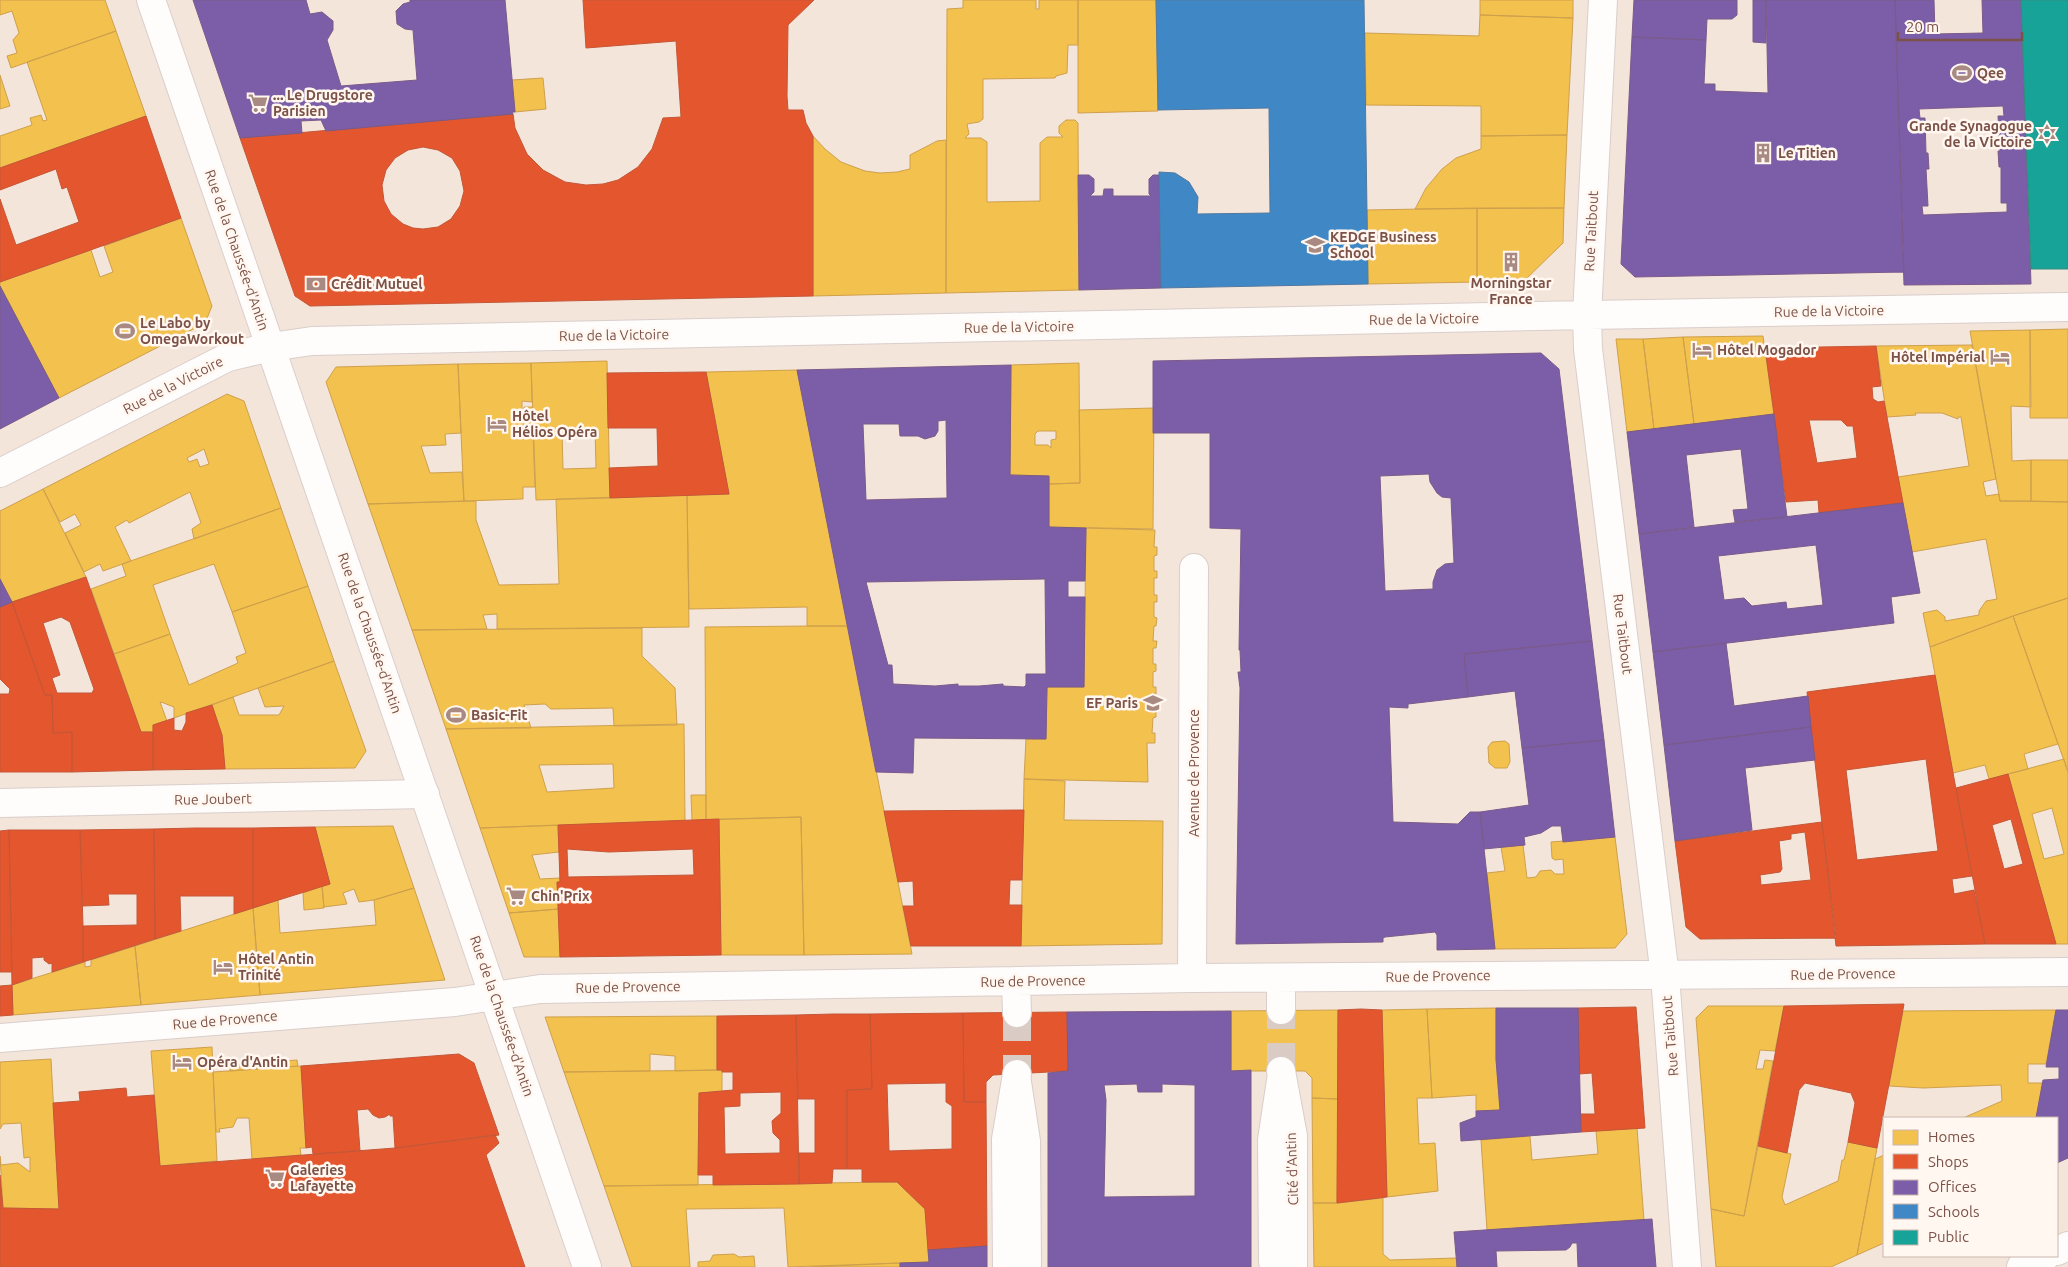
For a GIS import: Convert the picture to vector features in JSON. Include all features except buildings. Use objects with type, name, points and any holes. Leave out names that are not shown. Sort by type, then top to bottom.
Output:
[{"type":"street","name":"Rue de la Chaussée-d'Antin","points":[[150,0],[587,1267]]},
{"type":"street","name":"Rue Taitbout","points":[[1603,0],[1587,315],[1588,349],[1665,976],[1687,1267]]},
{"type":"street","name":"Rue de la Victoire","points":[[0,473],[228,357],[271,347],[312,341],[2068,307]]},
{"type":"street","name":"Avenue de Provence","points":[[1192,978],[1194,568]]},
{"type":"street","name":"Rue Joubert","points":[[0,803],[425,794]]},
{"type":"street","name":"Rue de Provence","points":[[0,1038],[455,1002],[540,988],[1192,978],[2068,972]]},
{"type":"street","points":[[1281,978],[1281,1010]]},
{"type":"street","points":[[1016,981],[1017,1013]]},
{"type":"street","name":"Cité d'Antin","points":[[1281,1071],[1293,1136],[1282,1264]]},
{"type":"street","points":[[1017,1074],[1006,1139],[1018,1266]]},
{"type":"street","points":[[2021,1267],[2044,1257]]},
{"type":"shaded area","points":[[0,0],[2068,0],[2068,1267],[0,1267]]},
{"type":"tunnel","points":[[1281,1010],[1281,1071]]},
{"type":"tunnel","points":[[1017,1013],[1017,1074]]},
{"type":"place","name":"Qee","points":[[1962,73]]},
{"type":"place","name":"... Le Drugstore Parisien","points":[[258,103]]},
{"type":"place","name":"Grande Synagogue de la Victoire","points":[[2047,134]]},
{"type":"place","name":"Le Titien","points":[[1763,153]]},
{"type":"place","name":"KEDGE Business School","points":[[1315,245]]},
{"type":"place","name":"Morningstar France","points":[[1511,262]]},
{"type":"place","name":"Crédit Mutuel","points":[[316,284]]},
{"type":"place","name":"Le Labo by OmegaWorkout","points":[[125,331]]},
{"type":"place","name":"Hôtel Mogador","points":[[1702,350]]},
{"type":"place","name":"Hôtel Impérial","points":[[2000,357]]},
{"type":"place","name":"Hôtel Hélios Opéra","points":[[497,424]]},
{"type":"place","name":"EF Paris","points":[[1153,703]]},
{"type":"place","name":"Basic-Fit","points":[[456,715]]},
{"type":"place","name":"Chin'Prix","points":[[516,896]]},
{"type":"place","name":"Hôtel Antin Trinité","points":[[223,967]]},
{"type":"place","name":"Opéra d'Antin","points":[[182,1062]]},
{"type":"place","name":"Galeries Lafayette","points":[[275,1178]]}]
